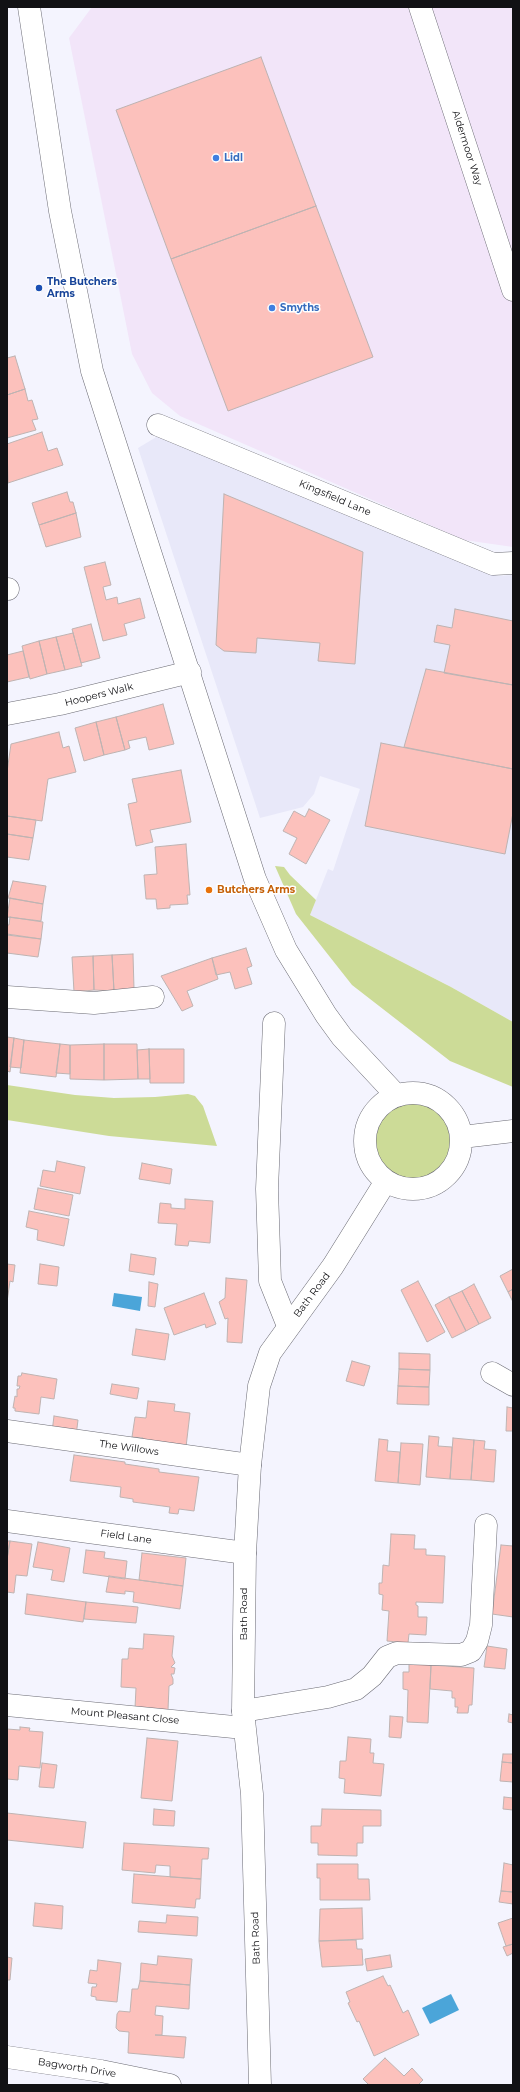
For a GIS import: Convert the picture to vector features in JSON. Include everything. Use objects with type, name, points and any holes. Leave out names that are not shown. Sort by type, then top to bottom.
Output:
[{"type":"street","points":[[29,7],[60,211],[92,372],[190,672],[255,879],[286,950],[342,1037],[397,1096]]},
{"type":"street","name":"Aldermoor Way","points":[[420,7],[513,290]]},
{"type":"street","name":"Kingsfield Lane","points":[[158,425],[493,564],[513,563]]},
{"type":"street","name":"Hoopers Walk","points":[[7,714],[60,704],[190,672]]},
{"type":"street","points":[[7,998],[94,1003],[153,998]]},
{"type":"street","points":[[274,1023],[267,1189],[270,1281],[288,1326]]},
{"type":"street","points":[[410,1093],[429,1095],[445,1105],[457,1121],[462,1137],[460,1155],[453,1169],[440,1182],[422,1189],[404,1189],[386,1181],[374,1170],[368,1158],[365,1138],[370,1119],[381,1106],[397,1096],[410,1093]]},
{"type":"street","points":[[462,1137],[513,1131]]},
{"type":"street","name":"Bath Road","points":[[260,2085],[252,1794],[244,1719],[245,1553],[250,1465],[259,1386],[270,1353],[288,1326],[333,1266],[386,1181]]},
{"type":"street","points":[[492,1373],[513,1385]]},
{"type":"street","name":"The Willows","points":[[7,1431],[250,1465]]},
{"type":"street","name":"Field Lane","points":[[7,1520],[245,1553]]},
{"type":"street","name":"Mount Pleasant Close","points":[[7,1705],[244,1719],[356,1689],[372,1676],[387,1657],[397,1653],[461,1655],[471,1651],[477,1641],[480,1625],[486,1525]]},
{"type":"street","name":"Bagworth Drive","points":[[7,2057],[102,2071],[170,2085]]},
{"type":"shaded area","points":[[92,7],[513,7],[513,547],[464,540],[180,416],[152,393],[132,354],[69,38]]},
{"type":"shaded area","points":[[158,436],[498,576],[513,575],[513,1022],[451,987],[310,915],[328,869],[333,871],[360,789],[320,776],[314,794],[303,807],[260,818],[138,448]]},
{"type":"green space","points":[[275,866],[284,867],[290,875],[316,900],[310,915],[451,987],[513,1022],[513,1087],[450,1061],[352,985],[296,914]]},
{"type":"green space","points":[[7,1085],[75,1095],[114,1098],[155,1097],[188,1094],[195,1096],[203,1106],[217,1146],[109,1136],[7,1120]]},
{"type":"green space","points":[[413,1103],[427,1106],[440,1114],[448,1127],[451,1141],[448,1155],[440,1168],[427,1176],[413,1179],[399,1176],[386,1168],[378,1155],[375,1141],[378,1127],[386,1114],[399,1106]]},
{"type":"water","points":[[114,1293],[142,1297],[140,1311],[112,1306]]},
{"type":"water","points":[[451,1994],[459,2010],[430,2024],[422,2008]]},
{"type":"building","name":"Lidl","points":[[261,57],[316,206],[171,259],[116,110]]},
{"type":"building","name":"Smyths","points":[[316,206],[373,357],[228,411],[171,259]]},
{"type":"building","points":[[15,356],[25,389],[7,395],[7,358]]},
{"type":"building","points":[[25,389],[28,401],[32,400],[38,419],[32,420],[36,430],[7,438],[7,395]]},
{"type":"building","points":[[42,432],[48,451],[57,448],[63,465],[8,483],[7,444]]},
{"type":"building","points":[[67,492],[70,502],[73,502],[76,513],[39,525],[32,503]]},
{"type":"building","points":[[224,494],[363,552],[355,664],[318,661],[320,643],[257,638],[256,653],[224,651],[216,645]]},
{"type":"building","points":[[76,513],[81,537],[46,547],[39,525]]},
{"type":"building","points":[[105,562],[111,585],[103,587],[106,600],[117,597],[118,604],[140,598],[145,618],[124,624],[127,635],[103,641],[84,567]]},
{"type":"building","points":[[455,609],[513,621],[513,685],[444,673],[450,645],[434,642],[437,625],[452,628]]},
{"type":"building","points":[[91,624],[100,658],[81,663],[72,629]]},
{"type":"building","points":[[73,633],[82,666],[65,670],[56,637]]},
{"type":"building","points":[[56,637],[65,670],[47,674],[39,641]]},
{"type":"building","points":[[39,641],[47,674],[30,679],[22,646]]},
{"type":"building","points":[[23,651],[29,677],[7,682],[7,655]]},
{"type":"building","points":[[426,669],[513,685],[513,769],[404,747]]},
{"type":"building","points":[[163,704],[174,744],[149,750],[146,737],[128,741],[130,748],[125,750],[116,717]]},
{"type":"building","points":[[116,717],[125,750],[104,755],[96,722]]},
{"type":"building","points":[[96,722],[104,755],[84,761],[75,728]]},
{"type":"building","points":[[59,732],[63,748],[69,746],[76,772],[48,779],[42,821],[7,816],[7,772],[11,744]]},
{"type":"building","points":[[381,743],[513,769],[513,813],[505,854],[365,826]]},
{"type":"building","points":[[181,770],[191,822],[150,830],[153,842],[136,846],[128,804],[137,802],[132,779]]},
{"type":"building","points":[[309,809],[330,820],[306,864],[289,854],[297,838],[283,831],[294,811],[305,817]]},
{"type":"building","points":[[7,816],[36,820],[33,838],[7,834]]},
{"type":"building","points":[[7,834],[33,838],[29,860],[7,857]]},
{"type":"building","points":[[186,844],[190,895],[187,895],[188,904],[170,905],[170,908],[157,909],[156,899],[146,899],[144,875],[157,874],[155,847]]},
{"type":"building","points":[[13,881],[46,886],[43,904],[8,898]]},
{"type":"building","points":[[10,898],[43,904],[41,921],[7,917]]},
{"type":"building","points":[[10,917],[43,922],[41,939],[7,934],[7,925],[9,925]]},
{"type":"building","points":[[7,935],[41,939],[38,957],[7,953]]},
{"type":"building","points":[[246,948],[252,966],[247,968],[252,984],[235,989],[230,972],[216,975],[212,958]]},
{"type":"building","points":[[133,954],[134,989],[114,991],[112,955]]},
{"type":"building","points":[[112,955],[114,991],[94,990],[93,956]]},
{"type":"building","points":[[93,956],[94,990],[74,992],[72,957]]},
{"type":"building","points":[[212,958],[218,979],[187,991],[193,1006],[182,1011],[161,976]]},
{"type":"building","points":[[7,1037],[14,1038],[10,1072],[7,1071]]},
{"type":"building","points":[[14,1038],[24,1040],[21,1068],[10,1067]]},
{"type":"building","points":[[24,1040],[60,1044],[56,1077],[20,1073]]},
{"type":"building","points":[[60,1044],[70,1045],[70,1074],[56,1073]]},
{"type":"building","points":[[104,1044],[104,1080],[70,1079],[70,1045]]},
{"type":"building","points":[[104,1044],[137,1044],[138,1079],[104,1080]]},
{"type":"building","points":[[149,1049],[150,1079],[138,1079],[137,1050]]},
{"type":"building","points":[[149,1049],[184,1049],[184,1083],[150,1083]]},
{"type":"building","points":[[57,1161],[85,1167],[80,1194],[40,1186],[43,1170],[55,1172]]},
{"type":"building","points":[[142,1163],[172,1169],[170,1184],[139,1179]]},
{"type":"building","points":[[38,1188],[73,1195],[69,1216],[34,1209]]},
{"type":"building","points":[[185,1199],[213,1201],[210,1243],[189,1241],[188,1246],[175,1245],[177,1224],[158,1223],[160,1203],[171,1204],[171,1208],[185,1209]]},
{"type":"building","points":[[29,1211],[69,1219],[64,1246],[37,1240],[38,1230],[26,1227]]},
{"type":"building","points":[[131,1254],[156,1258],[154,1275],[129,1271]]},
{"type":"building","points":[[7,1264],[15,1265],[13,1282],[10,1281],[7,1302]]},
{"type":"building","points":[[40,1264],[59,1267],[57,1286],[38,1284]]},
{"type":"building","points":[[513,1269],[513,1289],[508,1292],[500,1276]]},
{"type":"building","points":[[226,1278],[247,1280],[242,1343],[227,1342],[228,1318],[225,1319],[219,1302],[225,1298]]},
{"type":"building","points":[[418,1281],[445,1332],[427,1342],[401,1290]]},
{"type":"building","points":[[149,1282],[158,1284],[155,1307],[148,1306]]},
{"type":"building","points":[[474,1284],[491,1318],[479,1324],[462,1291]]},
{"type":"building","points":[[513,1289],[513,1302],[508,1292]]},
{"type":"building","points":[[462,1291],[479,1324],[466,1331],[449,1297]]},
{"type":"building","points":[[204,1293],[216,1324],[206,1328],[205,1324],[174,1335],[164,1308]]},
{"type":"building","points":[[449,1297],[466,1331],[452,1338],[435,1305]]},
{"type":"building","points":[[136,1329],[169,1334],[165,1360],[132,1355]]},
{"type":"building","points":[[399,1353],[430,1354],[430,1370],[399,1369]]},
{"type":"building","points":[[352,1361],[370,1366],[364,1386],[346,1381]]},
{"type":"building","points":[[399,1369],[430,1370],[429,1387],[398,1386]]},
{"type":"building","points":[[22,1373],[57,1379],[54,1399],[41,1397],[39,1414],[15,1411],[15,1408],[13,1408],[15,1396],[17,1397],[17,1389],[19,1389],[20,1386],[17,1386],[18,1376],[21,1376]]},
{"type":"building","points":[[112,1384],[139,1388],[137,1399],[110,1394]]},
{"type":"building","points":[[398,1386],[429,1387],[429,1405],[397,1404]]},
{"type":"building","points":[[148,1401],[175,1404],[174,1411],[190,1413],[186,1447],[143,1441],[143,1438],[132,1437],[135,1417],[146,1418]]},
{"type":"building","points":[[507,1407],[513,1408],[513,1431],[506,1431]]},
{"type":"building","points":[[54,1416],[78,1420],[76,1436],[52,1432]]},
{"type":"building","points":[[429,1436],[439,1437],[438,1446],[452,1447],[450,1479],[426,1477]]},
{"type":"building","points":[[453,1438],[474,1440],[471,1480],[450,1479]]},
{"type":"building","points":[[379,1439],[388,1440],[387,1451],[400,1452],[398,1483],[375,1481]]},
{"type":"building","points":[[474,1440],[485,1441],[484,1449],[496,1450],[494,1482],[471,1480]]},
{"type":"building","points":[[401,1443],[423,1444],[420,1485],[398,1483]]},
{"type":"building","points":[[74,1455],[125,1462],[125,1464],[159,1469],[159,1472],[199,1477],[194,1511],[179,1509],[178,1514],[169,1513],[170,1507],[133,1502],[133,1499],[120,1497],[121,1487],[70,1481]]},
{"type":"building","points":[[391,1534],[415,1535],[414,1549],[426,1549],[426,1555],[445,1556],[443,1603],[416,1602],[416,1605],[418,1606],[418,1617],[427,1617],[426,1635],[409,1634],[408,1643],[387,1641],[389,1611],[382,1610],[383,1595],[379,1594],[379,1583],[382,1583],[383,1565],[389,1566]]},
{"type":"building","points":[[7,1541],[10,1541],[7,1559]]},
{"type":"building","points":[[10,1541],[32,1544],[27,1576],[16,1575],[14,1593],[7,1592],[7,1559]]},
{"type":"building","points":[[38,1542],[70,1548],[64,1582],[51,1580],[53,1570],[33,1567]]},
{"type":"building","points":[[501,1545],[513,1546],[513,1617],[492,1614]]},
{"type":"building","points":[[86,1550],[105,1552],[104,1558],[127,1561],[125,1579],[83,1573]]},
{"type":"building","points":[[142,1553],[186,1558],[183,1586],[139,1580]]},
{"type":"building","points":[[109,1576],[183,1586],[180,1609],[133,1602],[134,1592],[125,1591],[125,1594],[106,1592]]},
{"type":"building","points":[[27,1594],[86,1602],[83,1622],[25,1614]]},
{"type":"building","points":[[86,1602],[138,1607],[136,1623],[84,1619]]},
{"type":"building","points":[[144,1634],[174,1636],[172,1656],[175,1663],[171,1667],[175,1668],[174,1674],[171,1674],[173,1684],[169,1686],[168,1710],[135,1708],[136,1688],[121,1687],[122,1659],[128,1659],[129,1648],[143,1649]]},
{"type":"building","points":[[487,1646],[507,1649],[505,1669],[484,1667]]},
{"type":"building","points":[[409,1664],[431,1665],[428,1723],[407,1722],[408,1690],[403,1689],[403,1672],[409,1672]]},
{"type":"building","points":[[431,1665],[474,1668],[472,1705],[469,1705],[468,1713],[457,1713],[458,1707],[455,1707],[455,1698],[452,1698],[452,1691],[430,1689]]},
{"type":"building","points":[[509,1714],[513,1715],[513,1723],[508,1722]]},
{"type":"building","points":[[390,1716],[403,1717],[401,1738],[389,1737]]},
{"type":"building","points":[[20,1727],[30,1728],[29,1731],[43,1732],[40,1768],[19,1766],[18,1780],[7,1779],[7,1729],[20,1730]]},
{"type":"building","points":[[348,1737],[371,1739],[370,1753],[374,1753],[373,1763],[384,1764],[381,1796],[344,1793],[345,1779],[339,1778],[340,1761],[346,1761]]},
{"type":"building","points":[[147,1738],[178,1741],[172,1801],[141,1798]]},
{"type":"building","points":[[503,1754],[513,1754],[513,1763],[502,1762]]},
{"type":"building","points":[[502,1762],[513,1763],[513,1782],[500,1781]]},
{"type":"building","points":[[42,1763],[57,1765],[54,1788],[39,1787]]},
{"type":"building","points":[[504,1797],[513,1798],[513,1810],[503,1809]]},
{"type":"building","points":[[154,1809],[175,1811],[174,1826],[153,1825]]},
{"type":"building","points":[[322,1809],[381,1810],[381,1826],[363,1826],[363,1843],[357,1843],[357,1856],[318,1855],[318,1843],[311,1843],[311,1826],[321,1826]]},
{"type":"building","points":[[7,1813],[86,1822],[83,1848],[7,1840]]},
{"type":"building","points":[[124,1843],[209,1848],[208,1859],[202,1859],[201,1879],[170,1877],[170,1866],[156,1865],[155,1873],[122,1870]]},
{"type":"building","points":[[504,1863],[513,1865],[513,1892],[501,1891]]},
{"type":"building","points":[[317,1864],[358,1864],[358,1879],[369,1879],[370,1900],[320,1900],[320,1878],[317,1878]]},
{"type":"building","points":[[134,1874],[201,1879],[200,1899],[196,1899],[195,1908],[132,1903]]},
{"type":"building","points":[[501,1891],[513,1892],[513,1904],[499,1902]]},
{"type":"building","points":[[35,1903],[63,1906],[62,1929],[33,1926]]},
{"type":"building","points":[[362,1908],[363,1939],[319,1941],[320,1909]]},
{"type":"building","points":[[167,1915],[198,1917],[197,1936],[138,1932],[139,1921],[166,1923]]},
{"type":"building","points":[[513,1918],[513,1944],[506,1946],[498,1923]]},
{"type":"building","points":[[356,1940],[357,1949],[362,1949],[363,1965],[322,1967],[319,1941]]},
{"type":"building","points":[[513,1944],[513,1953],[507,1956],[503,1947]]},
{"type":"building","points":[[390,1955],[392,1967],[367,1971],[365,1959]]},
{"type":"building","points":[[158,1956],[192,1959],[190,1985],[140,1981],[141,1963],[157,1965]]},
{"type":"building","points":[[7,1957],[12,1958],[10,1980],[7,1980]]},
{"type":"building","points":[[98,1960],[121,1963],[117,2002],[96,2000],[96,1997],[91,1996],[92,1987],[96,1987],[97,1984],[88,1983],[90,1970],[97,1971]]},
{"type":"building","points":[[383,1976],[388,1986],[390,1985],[403,2013],[408,2010],[419,2035],[374,2056],[359,2021],[357,2022],[348,2003],[350,2002],[346,1992]]},
{"type":"building","points":[[140,1981],[190,1985],[189,2009],[156,2006],[155,2015],[163,2016],[162,2035],[155,2035],[186,2037],[184,2058],[128,2053],[129,2032],[119,2031],[116,2028],[117,2014],[119,2011],[130,2012],[132,1989],[138,1989]]},
{"type":"building","points":[[385,2058],[404,2076],[412,2068],[423,2080],[418,2085],[369,2085],[363,2079]]},
{"type":"place","name":"Lidl","points":[[216,158]]},
{"type":"place","name":"The Butchers Arms","points":[[39,288]]},
{"type":"place","name":"Smyths","points":[[272,308]]},
{"type":"place","name":"Butchers Arms","points":[[209,890]]}]
